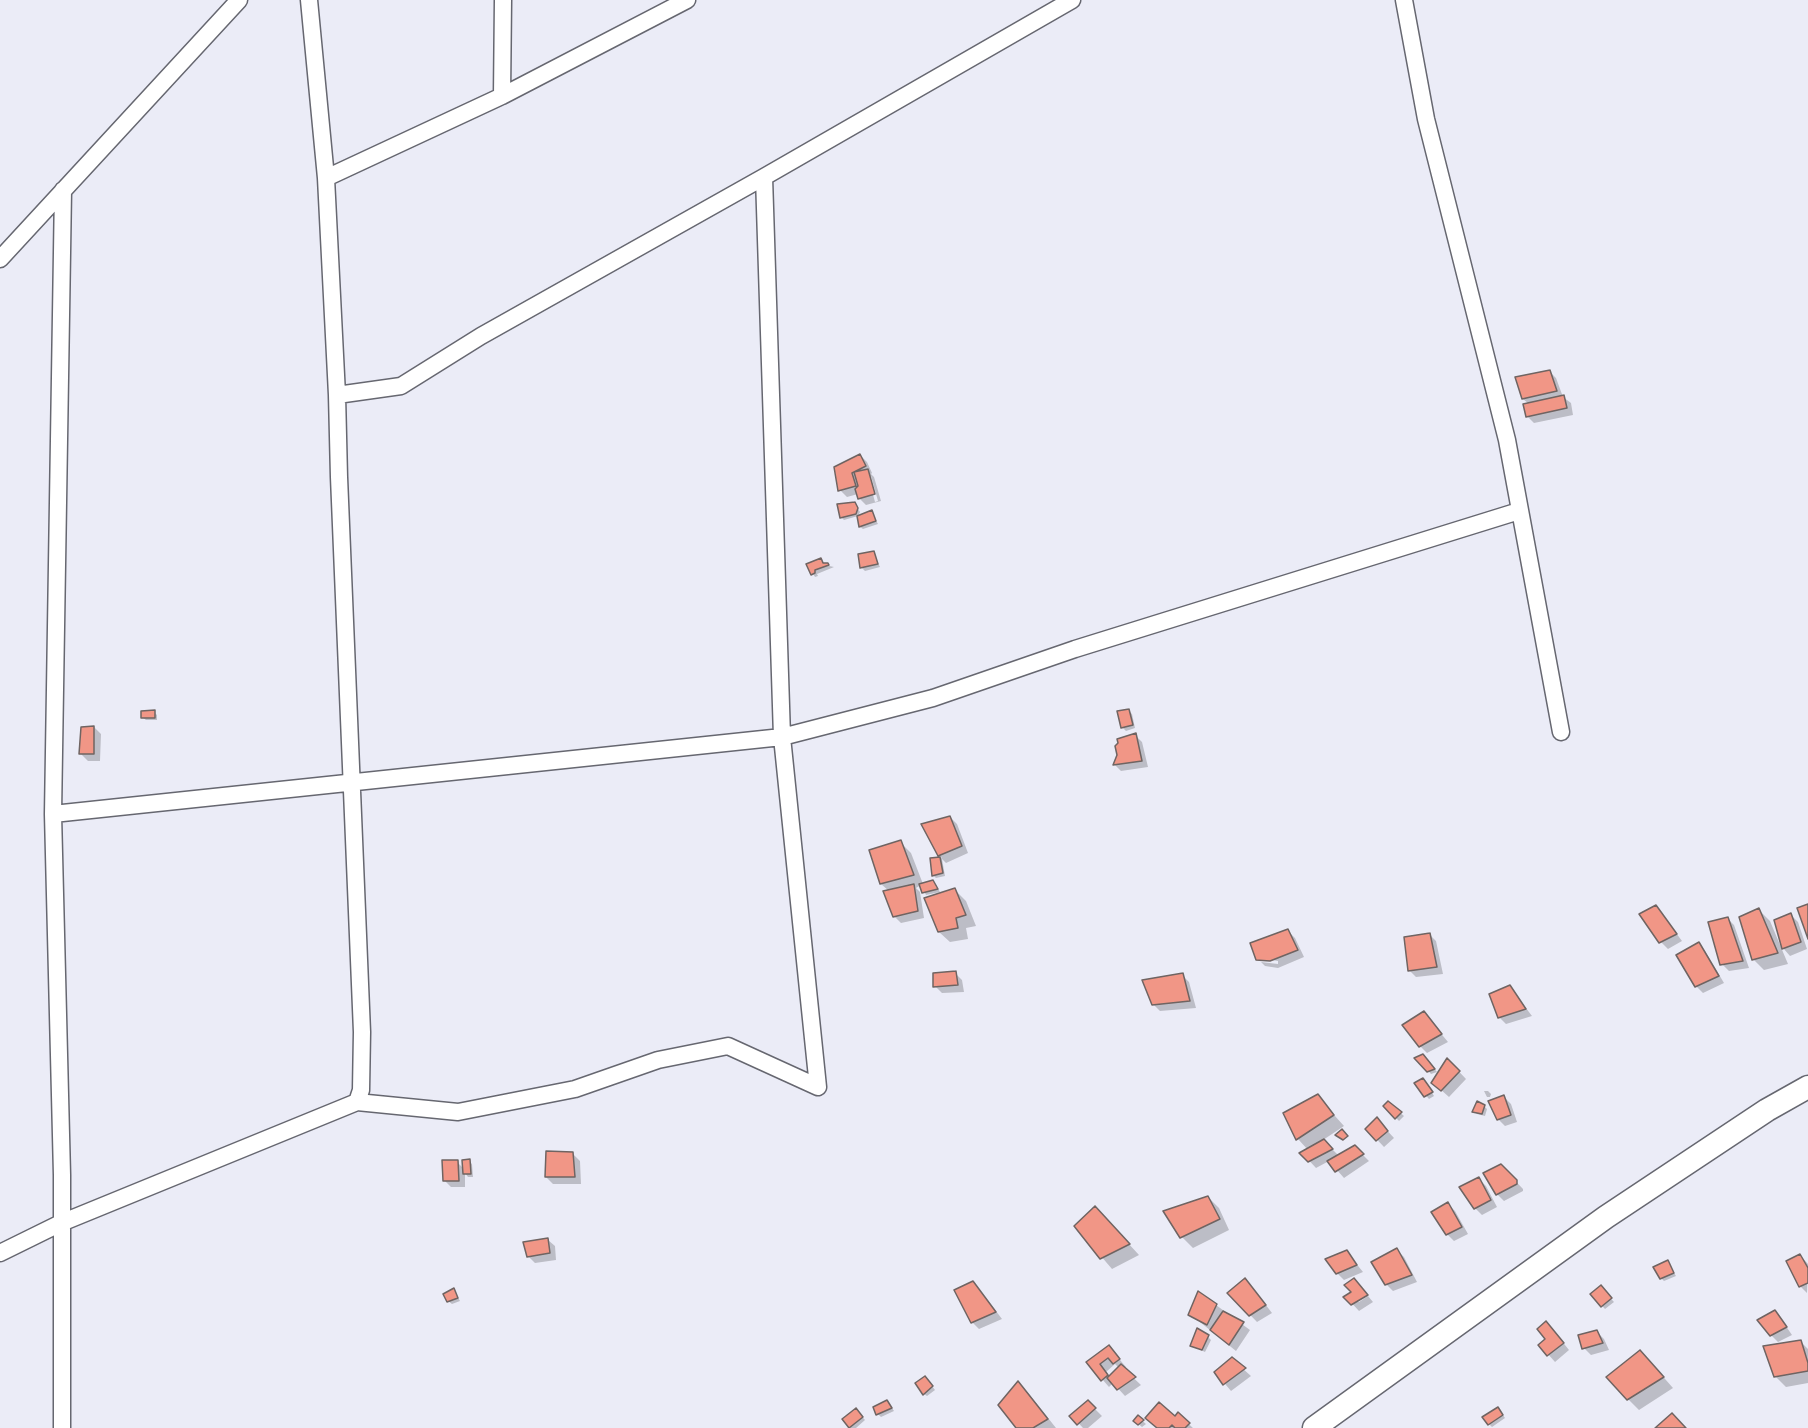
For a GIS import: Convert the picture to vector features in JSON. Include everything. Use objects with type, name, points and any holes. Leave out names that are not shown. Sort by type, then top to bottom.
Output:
[{"type":"main road","points":[[1314,1428],[1606,1217],[1767,1110],[1808,1087]]},
{"type":"street","points":[[0,259],[239,0]]},
{"type":"street","points":[[309,0],[326,178],[337,395],[362,1032],[361,1090],[357,1102]]},
{"type":"street","points":[[502,96],[503,0]]},
{"type":"street","points":[[337,395],[401,386],[481,336],[1072,0]]},
{"type":"street","points":[[1404,0],[1426,119],[1507,440],[1561,732]]},
{"type":"street","points":[[326,178],[502,96],[678,2]]},
{"type":"street","points":[[0,1253],[61,1223],[357,1102],[458,1112],[575,1089],[658,1060],[728,1046],[818,1087],[782,737],[764,177]]},
{"type":"street","points":[[63,190],[53,814],[61,1124],[63,1428]]},
{"type":"street","points":[[53,814],[782,737],[933,698],[1075,649],[1520,511]]},
{"type":"building","points":[[1550,370],[1557,391],[1522,399],[1515,377]]},
{"type":"building","points":[[1564,395],[1567,408],[1526,417],[1523,404]]},
{"type":"building","points":[[860,454],[866,466],[852,473],[856,486],[838,491],[834,467]]},
{"type":"building","points":[[868,469],[875,494],[858,499],[855,489],[858,486],[854,472]]},
{"type":"building","points":[[855,502],[858,508],[856,514],[840,518],[837,504]]},
{"type":"building","points":[[872,510],[876,521],[859,527],[857,516]]},
{"type":"building","points":[[874,551],[878,564],[860,568],[858,554]]},
{"type":"building","points":[[821,558],[823,563],[829,565],[815,570],[815,573],[811,575],[806,564]]},
{"type":"building","points":[[1129,709],[1133,725],[1121,728],[1117,711]]},
{"type":"building","points":[[155,710],[155,718],[141,718],[141,711]]},
{"type":"building","points":[[94,726],[94,754],[79,754],[81,727]]},
{"type":"building","points":[[1136,733],[1142,761],[1113,765],[1117,755],[1115,746],[1118,743],[1117,739]]},
{"type":"building","points":[[950,816],[962,846],[938,856],[921,824]]},
{"type":"building","points":[[901,840],[914,875],[880,884],[869,850]]},
{"type":"building","points":[[940,857],[943,873],[932,876],[930,858]]},
{"type":"building","points":[[933,880],[938,889],[922,893],[919,884]]},
{"type":"building","points":[[914,884],[918,911],[893,917],[883,891]]},
{"type":"building","points":[[955,888],[966,915],[956,918],[958,928],[938,932],[924,898]]},
{"type":"building","points":[[1808,904],[1808,939],[1797,908]]},
{"type":"building","points":[[1656,905],[1677,934],[1659,943],[1639,914]]},
{"type":"building","points":[[1759,908],[1778,953],[1752,960],[1739,917]]},
{"type":"building","points":[[1791,913],[1801,942],[1782,949],[1774,920]]},
{"type":"building","points":[[1728,917],[1743,961],[1720,965],[1708,922]]},
{"type":"building","points":[[1288,929],[1298,950],[1270,961],[1256,960],[1250,943]]},
{"type":"building","points":[[1430,933],[1437,967],[1408,971],[1404,937]]},
{"type":"building","points":[[1699,942],[1719,976],[1695,987],[1676,955]]},
{"type":"building","points":[[956,971],[958,985],[933,987],[933,973]]},
{"type":"building","points":[[1183,973],[1190,1001],[1152,1005],[1142,980]]},
{"type":"building","points":[[1510,985],[1526,1009],[1498,1018],[1489,994]]},
{"type":"building","points":[[1424,1011],[1442,1034],[1419,1047],[1402,1025]]},
{"type":"building","points":[[1423,1054],[1435,1069],[1427,1072],[1414,1058]]},
{"type":"building","points":[[1447,1058],[1460,1071],[1441,1091],[1431,1083]]},
{"type":"building","points":[[1423,1078],[1433,1092],[1424,1097],[1414,1083]]},
{"type":"building","points":[[1318,1094],[1334,1115],[1296,1140],[1283,1113]]},
{"type":"building","points":[[1504,1095],[1511,1115],[1497,1120],[1488,1101]]},
{"type":"building","points":[[1388,1101],[1402,1112],[1395,1119],[1383,1106]]},
{"type":"building","points":[[1477,1101],[1485,1105],[1482,1114],[1472,1112]]},
{"type":"building","points":[[1377,1117],[1388,1131],[1376,1141],[1365,1129]]},
{"type":"building","points":[[1342,1129],[1348,1136],[1343,1140],[1335,1135]]},
{"type":"building","points":[[1324,1139],[1333,1149],[1308,1162],[1299,1153]]},
{"type":"building","points":[[1355,1145],[1364,1154],[1335,1172],[1327,1161]]},
{"type":"building","points":[[546,1151],[573,1152],[575,1177],[545,1177]]},
{"type":"building","points":[[470,1159],[471,1174],[463,1174],[462,1160]]},
{"type":"building","points":[[442,1160],[458,1160],[459,1181],[443,1181]]},
{"type":"building","points":[[1501,1164],[1517,1180],[1517,1184],[1496,1195],[1483,1173]]},
{"type":"building","points":[[1479,1177],[1491,1200],[1474,1209],[1459,1187]]},
{"type":"building","points":[[1208,1196],[1220,1219],[1180,1238],[1163,1211]]},
{"type":"building","points":[[1448,1202],[1462,1227],[1446,1235],[1431,1212]]},
{"type":"building","points":[[1095,1206],[1130,1244],[1100,1259],[1074,1226]]},
{"type":"building","points":[[548,1238],[550,1253],[527,1257],[523,1242]]},
{"type":"building","points":[[1397,1248],[1412,1275],[1385,1285],[1371,1262]]},
{"type":"building","points":[[1347,1250],[1357,1265],[1336,1274],[1325,1259]]},
{"type":"building","points":[[1800,1254],[1808,1268],[1808,1283],[1799,1287],[1786,1261]]},
{"type":"building","points":[[1668,1260],[1674,1273],[1660,1279],[1653,1267]]},
{"type":"building","points":[[1245,1278],[1266,1305],[1249,1316],[1227,1293]]},
{"type":"building","points":[[1354,1278],[1368,1295],[1351,1305],[1343,1297],[1351,1292],[1344,1285]]},
{"type":"building","points":[[973,1281],[996,1312],[971,1323],[954,1290]]},
{"type":"building","points":[[1601,1285],[1612,1298],[1601,1307],[1590,1294]]},
{"type":"building","points":[[454,1288],[458,1298],[447,1302],[443,1294]]},
{"type":"building","points":[[1198,1291],[1217,1304],[1207,1325],[1188,1315]]},
{"type":"building","points":[[1775,1310],[1787,1327],[1770,1336],[1757,1320]]},
{"type":"building","points":[[1223,1311],[1244,1322],[1229,1345],[1210,1330]]},
{"type":"building","points":[[1546,1321],[1564,1343],[1547,1356],[1538,1345],[1545,1339],[1537,1329]]},
{"type":"building","points":[[1197,1328],[1209,1335],[1202,1350],[1190,1346]]},
{"type":"building","points":[[1597,1330],[1603,1343],[1582,1349],[1578,1335]]},
{"type":"building","points":[[1801,1340],[1808,1371],[1774,1377],[1763,1346]]},
{"type":"building","points":[[1109,1345],[1120,1359],[1113,1364],[1108,1358],[1100,1364],[1108,1375],[1101,1381],[1086,1362]]},
{"type":"building","points":[[1640,1350],[1664,1377],[1627,1400],[1606,1377]]},
{"type":"building","points":[[1232,1357],[1246,1368],[1223,1385],[1214,1372]]},
{"type":"building","points":[[1121,1364],[1136,1377],[1117,1390],[1107,1378]]},
{"type":"building","points":[[925,1376],[933,1386],[923,1395],[915,1383]]},
{"type":"building","points":[[1018,1381],[1048,1419],[1033,1428],[1016,1428],[998,1405]]},
{"type":"building","points":[[887,1400],[892,1408],[876,1415],[873,1407]]},
{"type":"building","points":[[1088,1400],[1096,1408],[1077,1425],[1069,1416]]},
{"type":"building","points":[[1159,1402],[1175,1416],[1178,1412],[1190,1423],[1185,1428],[1175,1428],[1172,1425],[1169,1428],[1157,1428],[1145,1418]]},
{"type":"building","points":[[1498,1407],[1503,1415],[1488,1425],[1482,1417]]},
{"type":"building","points":[[856,1408],[863,1417],[849,1428],[842,1419]]},
{"type":"building","points":[[1672,1413],[1686,1428],[1655,1428]]},
{"type":"building","points":[[1138,1415],[1144,1420],[1138,1425],[1133,1421]]}]
